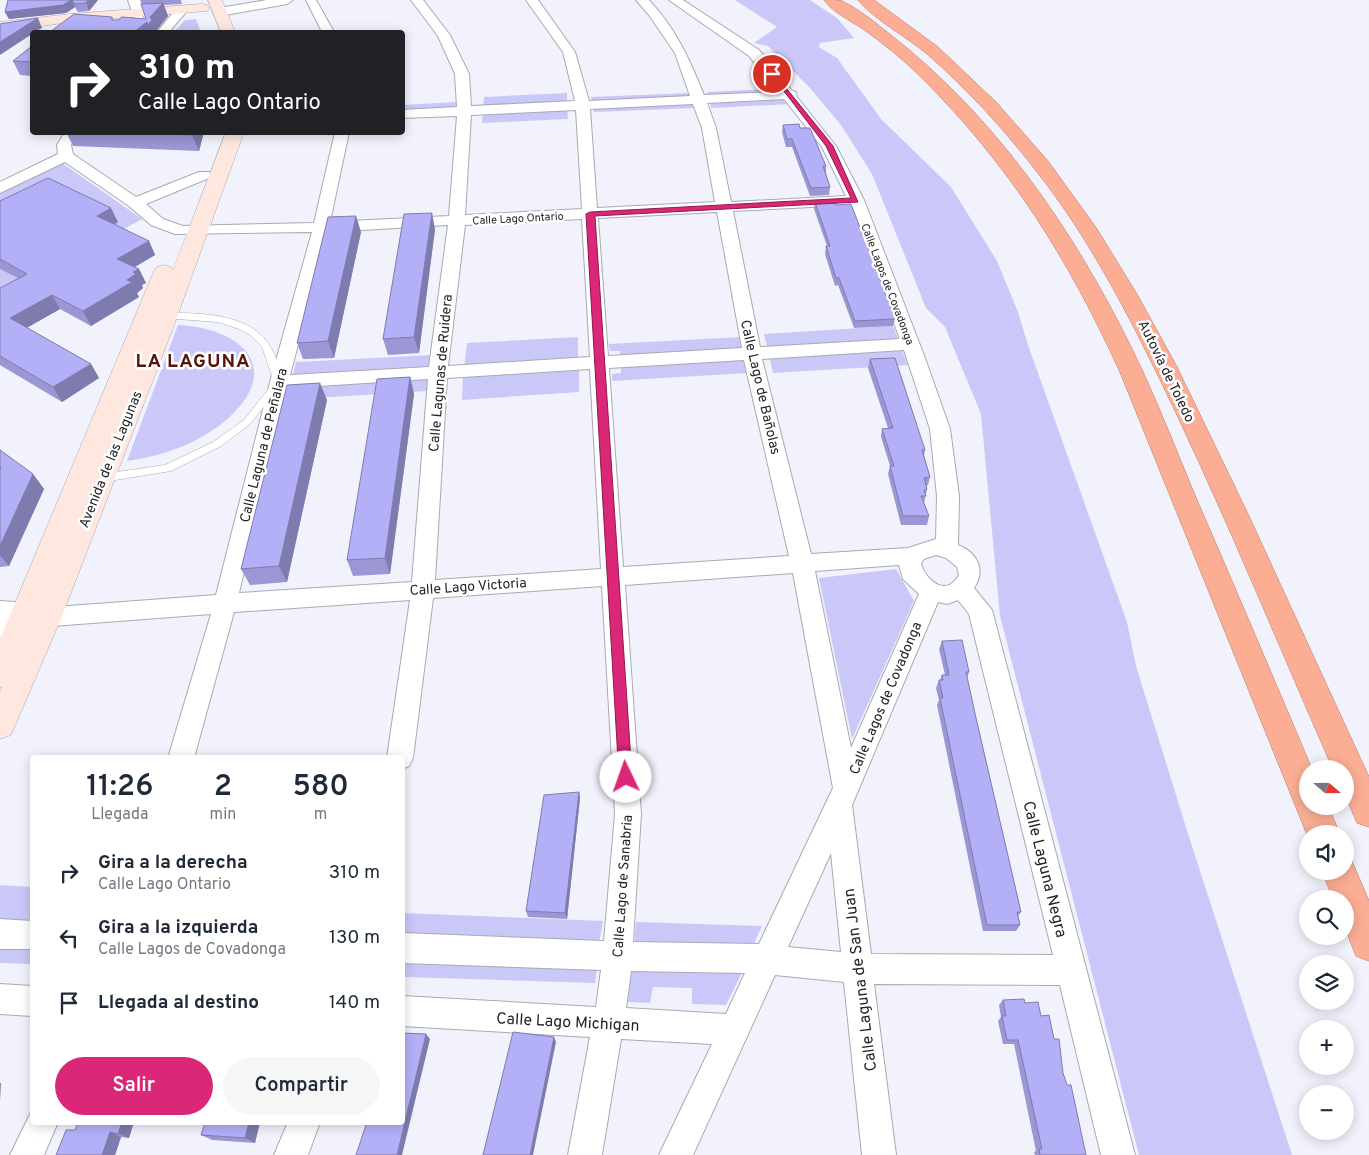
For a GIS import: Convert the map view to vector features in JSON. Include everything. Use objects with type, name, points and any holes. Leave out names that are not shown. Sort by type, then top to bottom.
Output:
[{"type":"highway","points":[[831,0],[914,61],[984,130],[1015,168],[1055,228],[1082,273],[1124,355],[1299,774]]},
{"type":"highway","name":"Autovía de Toledo","points":[[865,0],[898,22],[944,58],[969,82],[1036,156],[1083,218],[1140,316],[1190,416],[1369,812]]},
{"type":"highway","points":[[1343,880],[1369,943]]},
{"type":"main road","points":[[0,28],[70,18],[135,18],[209,5]]},
{"type":"main road","points":[[209,5],[212,30]]},
{"type":"main road","points":[[209,5],[227,30]]},
{"type":"main road","name":"Avenida de las Lagunas","points":[[0,675],[18,618],[90,479],[166,316],[204,175],[219,135]]},
{"type":"main road","name":"Avenida de las Lagunas","points":[[90,479],[190,232],[234,135]]},
{"type":"main road","name":"Avenida de las Lagunas","points":[[0,726],[18,618]]},
{"type":"street","points":[[134,0],[135,18]]},
{"type":"street","points":[[209,5],[287,0]]},
{"type":"street","points":[[312,0],[327,30]]},
{"type":"street","name":"Calle Lagunas de Ruidera","points":[[400,755],[423,589],[438,373],[457,221],[464,110],[462,74],[444,36],[417,0]]},
{"type":"street","name":"Calle Lago de Sanabria","points":[[532,0],[569,52],[583,105],[628,814],[618,956],[610,1024],[585,1155]]},
{"type":"street","name":"Calle Lago de Bañolas","points":[[642,0],[654,13],[681,53],[709,128],[752,355],[802,563],[842,796]]},
{"type":"street","name":"Calle Lagos de Covadonga","points":[[675,0],[754,53],[791,96],[829,146],[856,200],[911,344],[943,442],[948,496],[947,549]]},
{"type":"street","points":[[165,30],[181,11]]},
{"type":"street","points":[[405,114],[791,96]]},
{"type":"street","points":[[70,135],[64,145],[66,156],[135,203],[157,222],[190,232]]},
{"type":"street","name":"Calle Laguna de Peñalara","points":[[182,755],[225,604],[341,135]]},
{"type":"street","points":[[0,188],[66,156]]},
{"type":"street","points":[[135,203],[204,175]]},
{"type":"street","name":"Calle Lago Ontario","points":[[190,232],[457,221],[856,200]]},
{"type":"street","points":[[279,382],[911,344]]},
{"type":"street","points":[[926,548],[947,549],[961,556],[970,572],[968,584],[962,590],[952,593],[931,592],[914,580],[909,564],[912,556],[926,548]]},
{"type":"street","name":"Calle Lago Victoria","points":[[18,618],[912,556]]},
{"type":"street","name":"Calle Laguna Negra","points":[[962,590],[980,610],[1118,1155]]},
{"type":"street","name":"Calle Lagos de Covadonga","points":[[842,796],[931,592]]},
{"type":"street","points":[[676,1155],[842,796]]},
{"type":"street","name":"Calle Laguna de San Juan","points":[[842,796],[857,969],[879,1155]]},
{"type":"street","points":[[0,934],[30,935]]},
{"type":"street","points":[[405,948],[767,959],[857,969],[1071,970]]},
{"type":"street","points":[[0,999],[30,1001]]},
{"type":"street","name":"Calle Lago Michigan","points":[[405,1011],[734,1030]]},
{"type":"street","points":[[27,1155],[41,1125]]},
{"type":"street","points":[[291,1155],[303,1125]]},
{"type":"lane","points":[[90,479],[167,468],[217,444],[247,422],[279,382],[271,356],[264,343],[253,333],[219,320],[166,316]]},
{"type":"shaded area","points":[[735,0],[810,0],[837,18],[854,38],[820,43],[819,47],[837,58],[881,119],[951,187],[997,261],[1018,312],[1028,345],[1127,622],[1136,666],[1292,1155],[1139,1155],[1000,616],[981,414],[945,327],[926,308],[872,174],[841,125],[810,88],[768,46],[754,43],[777,27]]},
{"type":"shaded area","points":[[196,19],[200,30],[176,30],[185,20]]},
{"type":"shaded area","points":[[770,89],[774,94],[708,98],[707,92]]},
{"type":"shaded area","points":[[567,93],[567,104],[483,108],[484,97]]},
{"type":"shaded area","points":[[689,93],[692,98],[593,103],[591,97]]},
{"type":"shaded area","points":[[784,97],[790,104],[711,108],[710,101]]},
{"type":"shaded area","points":[[456,102],[456,108],[405,111],[405,105]]},
{"type":"shaded area","points":[[694,102],[695,108],[594,112],[593,106]]},
{"type":"shaded area","points":[[567,107],[568,119],[482,123],[483,111]]},
{"type":"shaded area","points":[[62,163],[142,219],[0,297],[0,191]]},
{"type":"shaded area","points":[[178,325],[201,328],[221,334],[237,343],[248,355],[254,369],[252,384],[243,402],[225,421],[203,436],[179,448],[154,456],[127,461]]},
{"type":"shaded area","points":[[893,326],[900,343],[768,351],[764,334]]},
{"type":"shaded area","points":[[578,337],[578,362],[464,368],[467,343]]},
{"type":"shaded area","points":[[741,337],[744,352],[621,360],[620,351],[610,351],[609,344]]},
{"type":"shaded area","points":[[901,348],[908,365],[773,373],[769,355]]},
{"type":"shaded area","points":[[433,355],[431,370],[292,379],[296,362]]},
{"type":"shaded area","points":[[746,357],[748,373],[612,381],[612,374],[621,373],[621,365]]},
{"type":"shaded area","points":[[579,367],[579,392],[462,400],[463,375]]},
{"type":"shaded area","points":[[430,375],[428,391],[298,399],[302,383]]},
{"type":"shaded area","points":[[896,569],[914,601],[852,739],[819,578]]},
{"type":"shaded area","points":[[0,885],[30,887],[30,928],[0,927]]},
{"type":"shaded area","points":[[405,913],[603,921],[599,943],[405,939]]},
{"type":"shaded area","points":[[636,922],[762,926],[750,952],[634,948]]},
{"type":"shaded area","points":[[0,939],[30,941],[30,964],[0,963]]},
{"type":"shaded area","points":[[405,954],[598,960],[595,983],[405,977]]},
{"type":"shaded area","points":[[632,962],[746,965],[726,1005],[692,1004],[692,988],[653,987],[650,1003],[628,1002]]},
{"type":"building","points":[[8,0],[71,0],[63,5],[5,12]]},
{"type":"building","points":[[72,0],[88,0],[86,3],[75,4]]},
{"type":"building","points":[[163,3],[150,17],[152,20],[148,25],[147,22],[137,30],[53,30],[74,14],[112,17],[112,20],[118,20],[122,17],[146,19],[141,4]]},
{"type":"building","points":[[38,18],[0,42],[0,24]]},
{"type":"building","points":[[30,48],[30,62],[13,61]]},
{"type":"building","points":[[799,124],[800,128],[810,128],[826,166],[823,166],[830,187],[811,188],[792,139],[787,139],[783,125]]},
{"type":"building","points":[[48,178],[111,208],[97,216],[149,241],[117,259],[139,269],[133,272],[136,274],[127,280],[132,282],[83,311],[52,295],[10,318],[91,364],[53,387],[0,356],[0,288],[27,274],[0,259],[0,201]]},
{"type":"building","points":[[834,201],[836,205],[851,204],[895,319],[855,321],[839,278],[836,278],[826,246],[830,246],[815,202]]},
{"type":"building","points":[[432,213],[414,337],[383,339],[404,214]]},
{"type":"building","points":[[356,216],[328,341],[297,343],[328,217]]},
{"type":"building","points":[[895,358],[925,450],[922,450],[930,477],[924,478],[927,489],[924,490],[926,496],[921,496],[929,516],[903,516],[890,466],[894,466],[882,429],[893,428],[870,359]]},
{"type":"building","points":[[410,377],[385,558],[347,560],[377,379]]},
{"type":"building","points":[[320,383],[279,566],[241,569],[287,385]]},
{"type":"building","points":[[0,450],[33,474],[0,546],[1,467]]},
{"type":"building","points":[[962,640],[969,672],[966,672],[1021,912],[1017,912],[1020,925],[987,925],[940,698],[943,698],[939,680],[943,680],[942,675],[949,675],[942,641]]},
{"type":"building","points":[[579,792],[565,913],[526,911],[544,795]]},
{"type":"building","points":[[1024,999],[1025,1003],[1038,1002],[1041,1016],[1049,1015],[1054,1039],[1059,1039],[1063,1073],[1067,1085],[1071,1085],[1086,1155],[1040,1155],[1039,1149],[1042,1149],[1018,1040],[1007,1040],[1002,1016],[1006,1016],[1003,1000]]},
{"type":"building","points":[[513,1032],[554,1037],[530,1155],[483,1155]]},
{"type":"building","points":[[405,1033],[426,1034],[405,1122]]},
{"type":"building","points":[[77,1125],[121,1125],[118,1134],[110,1132],[102,1155],[56,1155],[66,1130],[75,1130]]},
{"type":"building","points":[[204,1125],[248,1125],[245,1138],[201,1135]]},
{"type":"building","points":[[366,1125],[404,1125],[397,1155],[356,1155]]},
{"type":"district","name":"LA LAGUNA","points":[[193,360]]},
{"type":"route","points":[[626,777],[590,214],[856,200],[829,146],[772,74]]}]
